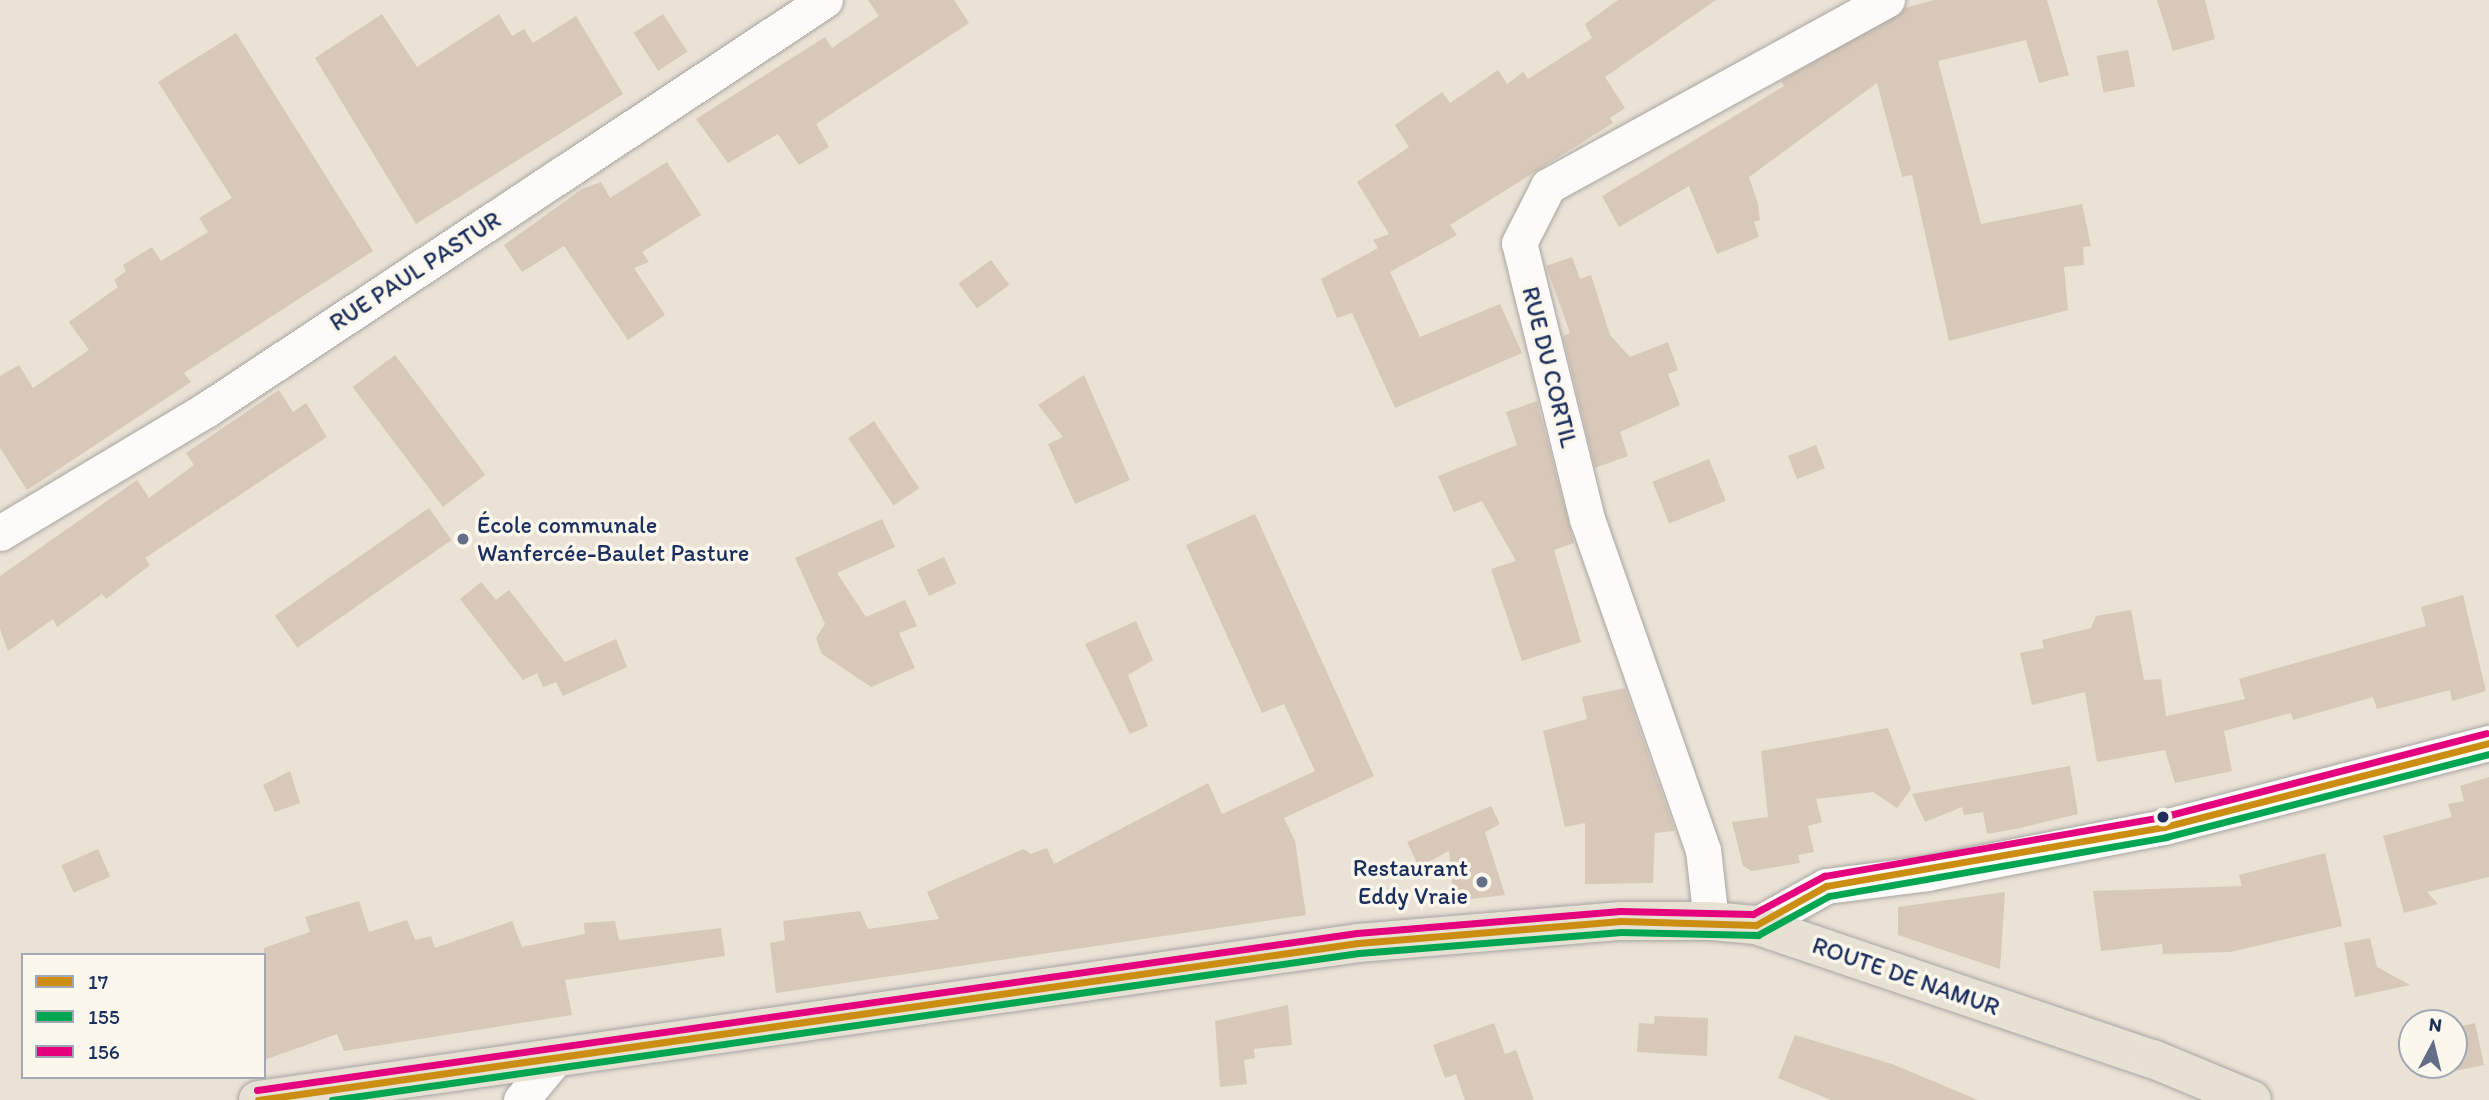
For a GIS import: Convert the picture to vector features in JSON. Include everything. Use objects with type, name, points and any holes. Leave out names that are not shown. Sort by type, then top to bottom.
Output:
[{"type":"main road","name":"ROUTE DE NAMUR","points":[[258,1100],[1358,943],[1621,921],[1712,921],[1756,925],[2153,1059],[2252,1100]]},
{"type":"street","name":"RUE PAUL PASTUR","points":[[0,533],[207,409],[825,0]]},
{"type":"street","name":"RUE DU CORTIL","points":[[1712,921],[1703,850],[1587,519],[1519,243],[1548,186],[1887,0]]},
{"type":"street","points":[[1756,925],[1826,886],[1927,873],[2164,827],[2489,744]]},
{"type":"street","points":[[521,1100],[555,1059]]},
{"type":"building","points":[[868,0],[954,0],[969,23],[816,124],[829,147],[799,165],[778,134],[728,163],[696,119],[825,37],[832,48],[879,16]]},
{"type":"building","points":[[1618,0],[1716,0],[1605,77],[1625,108],[1610,118],[1613,123],[1450,225],[1457,235],[1390,272],[1420,337],[1500,304],[1522,353],[1395,408],[1352,313],[1337,318],[1321,279],[1378,248],[1373,240],[1389,234],[1357,182],[1409,147],[1395,125],[1442,92],[1450,103],[1498,70],[1507,84],[1523,72],[1528,79],[1592,38],[1585,24]]},
{"type":"building","points":[[1934,0],[2047,0],[2069,75],[2039,83],[2026,40],[1938,61],[1981,224],[2082,204],[2091,246],[2083,247],[2084,265],[2064,267],[2068,310],[1949,341],[1912,175],[1902,177],[1877,83],[1749,177],[1758,204],[1760,220],[1754,222],[1759,237],[1717,254],[1689,186],[1619,227],[1602,196],[1784,86],[1781,81],[1905,8]]},
{"type":"building","points":[[2157,0],[2205,0],[2215,39],[2173,51]]},
{"type":"building","points":[[382,14],[417,67],[499,14],[512,36],[524,29],[533,43],[576,16],[623,94],[416,224],[315,58]]},
{"type":"building","points":[[663,14],[688,52],[658,71],[634,33]]},
{"type":"building","points":[[236,33],[373,251],[184,373],[191,382],[27,490],[0,448],[0,376],[19,365],[33,388],[89,350],[69,322],[118,287],[114,280],[126,271],[123,265],[152,247],[161,261],[208,232],[199,218],[232,198],[158,82]]},
{"type":"building","points":[[2128,50],[2135,86],[2104,92],[2097,56]]},
{"type":"building","points":[[667,162],[701,215],[642,252],[649,262],[634,268],[665,315],[628,340],[564,246],[522,272],[504,245],[582,189],[601,182],[610,198]]},
{"type":"building","points":[[1572,257],[1580,279],[1591,275],[1610,335],[1630,357],[1668,342],[1678,370],[1668,374],[1680,405],[1620,432],[1628,456],[1595,468],[1563,336],[1570,333],[1546,266]]},
{"type":"building","points":[[991,260],[1009,285],[977,309],[959,284]]},
{"type":"building","points":[[395,355],[485,475],[443,507],[353,387]]},
{"type":"building","points":[[1084,375],[1130,480],[1075,504],[1048,444],[1063,437],[1038,405]]},
{"type":"building","points":[[279,390],[293,412],[306,403],[327,437],[145,558],[150,565],[106,599],[102,594],[57,627],[53,619],[8,651],[0,629],[0,576],[137,480],[149,498],[194,465],[186,453]]},
{"type":"building","points":[[1537,401],[1574,543],[1554,550],[1581,642],[1522,661],[1491,569],[1516,561],[1482,501],[1454,512],[1438,476],[1517,445],[1506,412]]},
{"type":"building","points":[[874,421],[919,488],[894,505],[848,438]]},
{"type":"building","points":[[1816,445],[1825,468],[1797,479],[1788,456]]},
{"type":"building","points":[[1709,459],[1726,501],[1669,524],[1652,482]]},
{"type":"building","points":[[429,508],[451,540],[297,648],[275,616]]},
{"type":"building","points":[[1255,514],[1374,776],[1284,818],[1295,841],[1306,915],[776,993],[770,943],[785,940],[783,921],[860,911],[868,929],[939,919],[927,892],[1023,849],[1031,854],[1047,848],[1054,864],[1208,783],[1222,814],[1315,771],[1284,704],[1262,713],[1186,545]]},
{"type":"building","points":[[882,519],[895,547],[837,573],[866,617],[905,600],[917,626],[899,633],[915,668],[871,687],[822,654],[816,638],[825,624],[795,558]]},
{"type":"building","points":[[944,557],[956,583],[929,596],[917,570]]},
{"type":"building","points":[[481,582],[496,600],[509,590],[565,662],[616,639],[627,667],[563,696],[556,682],[543,687],[537,673],[523,680],[460,599]]},
{"type":"building","points":[[2463,595],[2486,691],[2452,701],[2450,690],[2377,709],[2373,697],[2293,720],[2291,713],[2224,731],[2232,771],[2175,783],[2165,750],[2097,762],[2085,692],[2032,705],[2020,653],[2044,648],[2042,640],[2091,628],[2096,616],[2131,610],[2144,680],[2161,679],[2166,716],[2245,699],[2239,679],[2426,626],[2421,607]]},
{"type":"building","points":[[1136,621],[1153,660],[1128,675],[1148,726],[1130,734],[1085,644]]},
{"type":"building","points":[[1625,688],[1675,831],[1655,833],[1653,883],[1585,884],[1585,823],[1565,827],[1543,731],[1587,719],[1582,697]]},
{"type":"building","points":[[1888,728],[1911,789],[1897,808],[1873,792],[1816,799],[1822,822],[1808,826],[1814,852],[1798,855],[1800,863],[1752,871],[1743,866],[1732,822],[1768,817],[1761,751]]},
{"type":"building","points":[[2070,766],[2078,814],[1987,834],[1983,812],[1964,815],[1962,807],[1925,822],[1912,794]]},
{"type":"building","points":[[290,771],[300,803],[275,812],[263,785]]},
{"type":"building","points":[[2489,777],[2489,877],[2427,892],[2438,904],[2404,913],[2383,836],[2452,817],[2448,804],[2464,801],[2460,786]]},
{"type":"building","points":[[1491,806],[1500,824],[1485,832],[1505,895],[1454,901],[1449,851],[1419,867],[1407,842]]},
{"type":"building","points":[[98,849],[110,876],[74,893],[61,865]]},
{"type":"building","points":[[2325,853],[2342,926],[2230,952],[2163,954],[2162,944],[2101,951],[2093,891],[2242,886],[2239,875]]},
{"type":"building","points":[[2005,892],[2000,969],[1898,935],[1898,907]]},
{"type":"building","points":[[359,901],[369,932],[407,920],[415,940],[431,936],[435,948],[512,921],[522,947],[585,934],[584,923],[615,921],[619,940],[721,928],[725,956],[565,980],[572,1015],[344,1051],[337,1034],[266,1059],[264,948],[310,932],[305,917]]},
{"type":"building","points":[[2370,938],[2377,967],[2410,985],[2355,997],[2344,943]]},
{"type":"building","points":[[1288,1005],[1292,1045],[1254,1049],[1255,1058],[1244,1060],[1247,1084],[1220,1087],[1215,1021]]},
{"type":"building","points":[[1655,1016],[1708,1018],[1707,1056],[1637,1052],[1639,1023],[1654,1024]]},
{"type":"building","points":[[1494,1023],[1505,1054],[1516,1050],[1534,1100],[1465,1100],[1456,1074],[1445,1078],[1433,1045]]},
{"type":"building","points":[[2475,1023],[2484,1065],[2468,1068],[2468,1025]]},
{"type":"building","points":[[1795,1035],[1892,1064],[1978,1100],[1831,1100],[1778,1078]]},
{"type":"transit line","name":"156","points":[[257,1090],[1357,933],[1620,911],[1753,914],[1824,876],[2162,817],[2486,733]]},
{"type":"transit line","name":"17","points":[[1756,925],[1826,886],[2164,827],[2489,743]]},
{"type":"transit line","name":"155","points":[[332,1100],[1359,953],[1621,932],[1758,935],[1829,896],[2166,837],[2489,754]]},
{"type":"transit line","name":"17","points":[[258,1100],[1358,943],[1621,921],[1756,925]]},
{"type":"place","name":"École communale Wanfercée-Baulet Pasture","points":[[463,539]]},
{"type":"place","name":"Restaurant Eddy Vraie","points":[[1482,882]]}]
